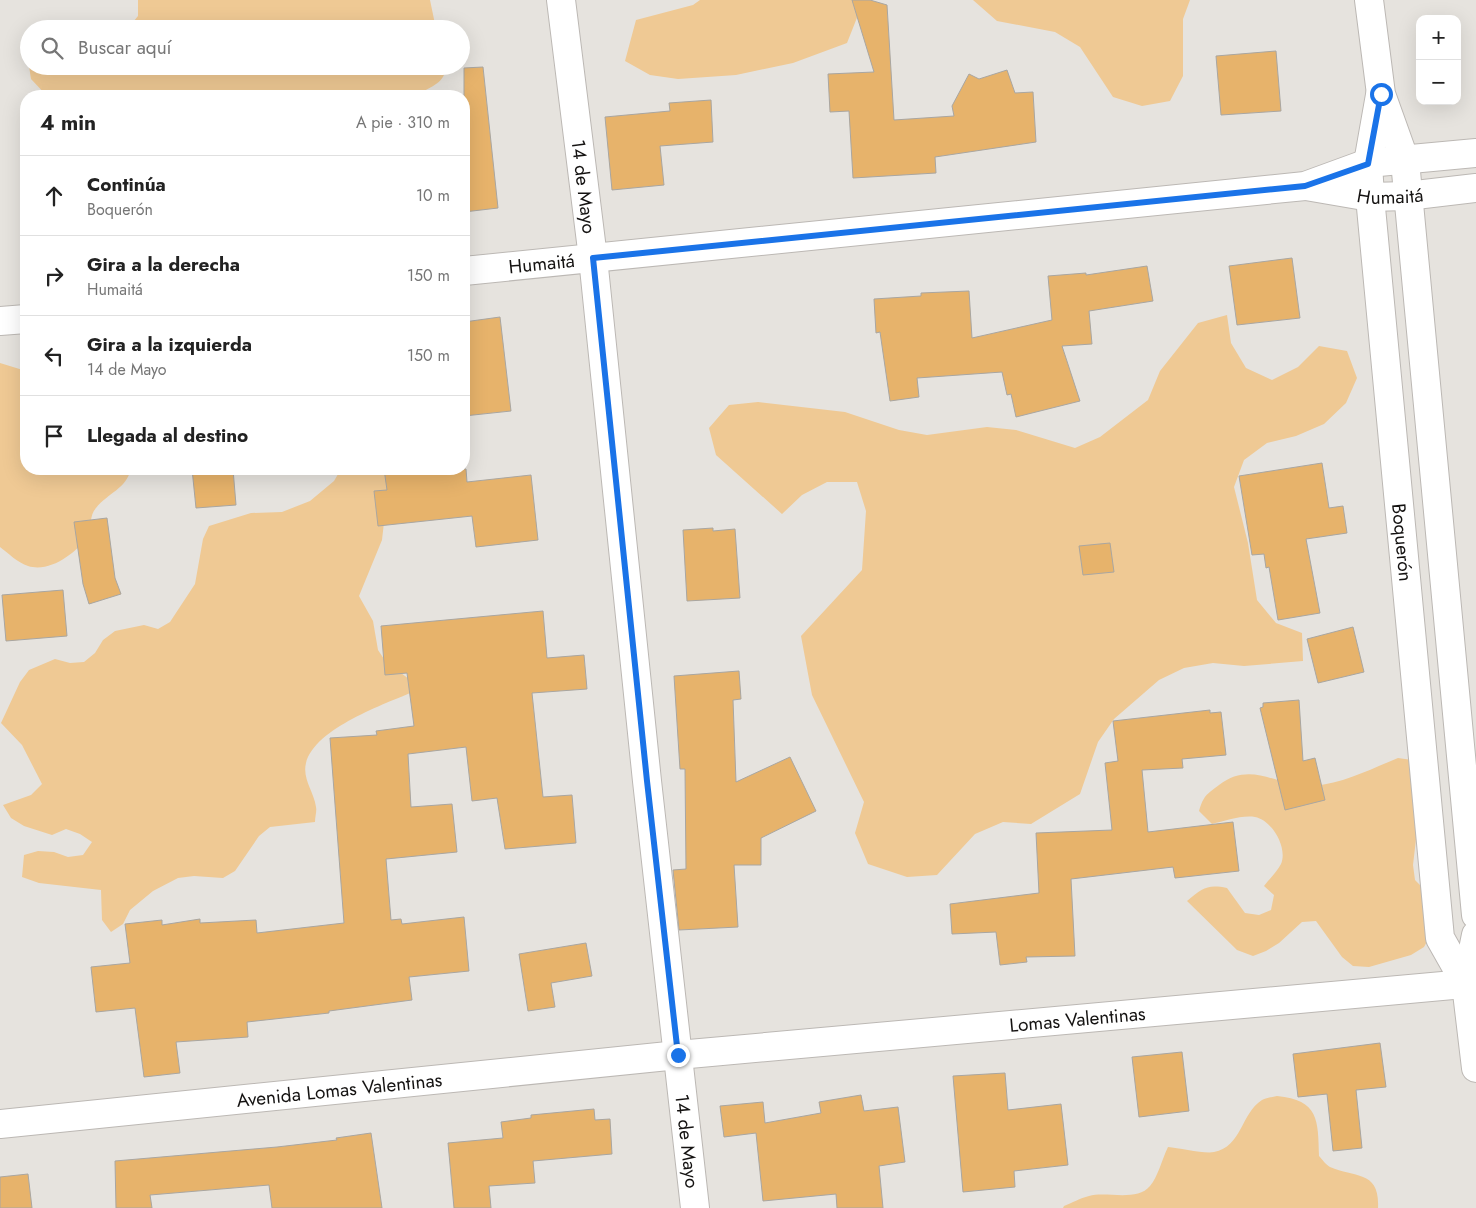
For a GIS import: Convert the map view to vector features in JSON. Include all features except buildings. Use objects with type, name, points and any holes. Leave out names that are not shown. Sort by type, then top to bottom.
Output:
[{"type":"street","name":"14 de Mayo","points":[[561,0],[593,258],[647,781],[695,1208]]},
{"type":"street","name":"Boquerón","points":[[1369,0],[1381,94],[1405,161],[1476,915]]},
{"type":"street","name":"Boquerón","points":[[1381,94],[1368,164],[1370,197],[1440,938],[1471,984]]},
{"type":"street","name":"Humaitá","points":[[470,270],[1305,186],[1368,164],[1476,153]]},
{"type":"street","name":"Humaitá","points":[[1305,186],[1370,197],[1407,196],[1476,188]]},
{"type":"street","points":[[0,321],[20,319]]},
{"type":"street","name":"Boquerón","points":[[1476,936],[1471,984],[1476,1068]]},
{"type":"street","name":"Lomas Valentinas","points":[[678,1055],[1471,984]]},
{"type":"street","name":"Avenida Lomas Valentinas","points":[[0,1124],[678,1055]]},
{"type":"shaded area","points":[[138,0],[430,0],[434,20],[135,20],[138,16]]},
{"type":"shaded area","points":[[700,0],[864,0],[847,43],[793,63],[736,75],[678,79],[650,75],[625,61],[636,20],[693,5]]},
{"type":"shaded area","points":[[973,0],[1190,0],[1183,19],[1183,76],[1170,101],[1142,106],[1113,97],[1080,47],[1055,32],[997,21]]},
{"type":"shaded area","points":[[30,75],[444,75],[440,81],[426,90],[41,90],[31,79]]},
{"type":"shaded area","points":[[1227,315],[1231,343],[1246,368],[1272,380],[1298,367],[1319,346],[1347,351],[1357,378],[1346,403],[1324,424],[1296,436],[1267,443],[1244,460],[1234,487],[1248,543],[1257,600],[1276,623],[1302,633],[1303,661],[1244,666],[1213,663],[1184,668],[1159,680],[1114,719],[1098,742],[1080,794],[1031,824],[1003,822],[975,834],[937,875],[907,877],[868,864],[855,833],[864,802],[812,695],[801,636],[862,570],[866,511],[857,482],[827,482],[802,495],[782,514],[716,455],[709,428],[729,405],[758,402],[845,412],[899,430],[927,435],[987,427],[1016,430],[1075,448],[1100,437],[1148,400],[1160,371],[1198,323]]},
{"type":"shaded area","points":[[0,363],[20,369],[20,475],[129,475],[121,486],[94,511],[87,537],[62,560],[45,567],[28,566],[0,547]]},
{"type":"shaded area","points":[[338,475],[389,475],[382,540],[359,596],[373,621],[378,650],[386,662],[409,679],[415,691],[370,710],[337,728],[312,750],[305,769],[316,807],[315,822],[270,827],[259,836],[235,871],[223,878],[194,876],[178,878],[153,891],[130,910],[123,924],[111,932],[102,920],[101,890],[39,883],[22,877],[24,855],[38,851],[54,852],[68,857],[83,855],[92,842],[80,834],[66,829],[52,835],[24,826],[11,818],[3,805],[31,795],[42,784],[22,745],[1,723],[20,682],[29,670],[55,659],[70,663],[84,662],[95,653],[103,640],[115,631],[144,625],[158,629],[170,622],[195,584],[203,539],[209,526],[251,513],[282,512],[310,501],[334,481]]},
{"type":"shaded area","points":[[1398,758],[1412,760],[1420,805],[1413,865],[1415,880],[1427,892],[1431,934],[1424,947],[1411,955],[1369,967],[1353,966],[1342,957],[1316,921],[1302,922],[1279,943],[1253,956],[1237,950],[1187,901],[1206,888],[1220,887],[1227,888],[1245,913],[1259,915],[1271,910],[1274,895],[1264,886],[1281,864],[1283,858],[1280,843],[1273,829],[1261,819],[1255,817],[1239,818],[1212,824],[1199,811],[1206,796],[1219,785],[1231,778],[1255,775],[1302,786],[1314,786],[1336,782],[1357,775]]},
{"type":"shaded area","points":[[1277,1096],[1291,1098],[1308,1107],[1316,1122],[1319,1156],[1330,1167],[1364,1177],[1370,1181],[1375,1187],[1378,1196],[1378,1208],[1063,1208],[1089,1196],[1129,1195],[1144,1191],[1155,1178],[1168,1147],[1198,1152],[1214,1152],[1223,1149],[1236,1137],[1255,1106],[1262,1100]]},
{"type":"route","points":[[678,1055],[647,781],[593,258],[1305,186],[1368,164],[1381,94]]}]
